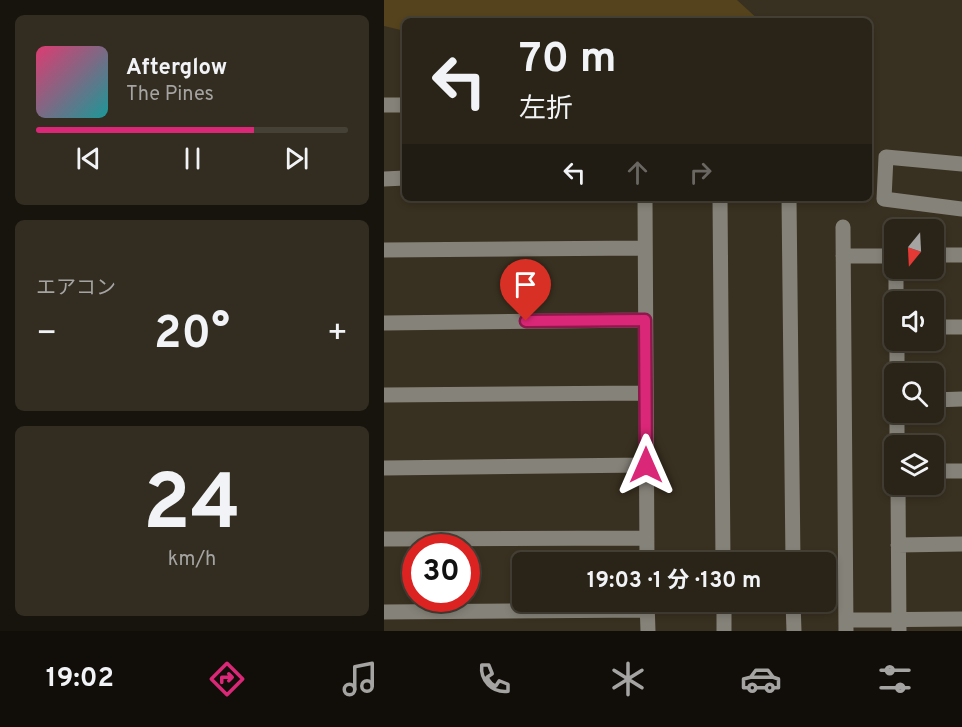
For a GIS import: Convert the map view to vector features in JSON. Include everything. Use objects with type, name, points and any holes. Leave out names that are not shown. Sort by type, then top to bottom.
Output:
[{"type":"street","points":[[384,105],[402,105]]},
{"type":"street","points":[[962,164],[886,157],[884,199],[962,209]]},
{"type":"street","points":[[384,178],[402,178]]},
{"type":"street","points":[[645,201],[647,552]]},
{"type":"street","points":[[720,201],[723,552]]},
{"type":"street","points":[[789,201],[793,552]]},
{"type":"street","points":[[843,227],[846,625],[899,625],[962,619]]},
{"type":"street","points":[[384,250],[645,248]]},
{"type":"street","points":[[944,255],[962,255]]},
{"type":"street","points":[[843,256],[884,256]]},
{"type":"street","points":[[384,323],[645,320]]},
{"type":"street","points":[[944,327],[962,327]]},
{"type":"street","points":[[384,395],[646,393]]},
{"type":"street","points":[[944,400],[962,399]]},
{"type":"street","points":[[384,468],[646,465]]},
{"type":"street","points":[[944,471],[962,471]]},
{"type":"street","points":[[898,495],[899,625]]},
{"type":"street","points":[[384,539],[647,538]]},
{"type":"street","points":[[898,545],[962,544]]},
{"type":"street","points":[[384,612],[512,609]]},
{"type":"street","points":[[647,612],[648,631]]},
{"type":"street","points":[[723,612],[724,631]]},
{"type":"street","points":[[793,612],[794,631]]},
{"type":"shaded area","points":[[384,0],[737,0],[757,18],[402,18],[402,30],[384,26]]},
{"type":"route","points":[[526,321],[645,320],[646,465]]}]
